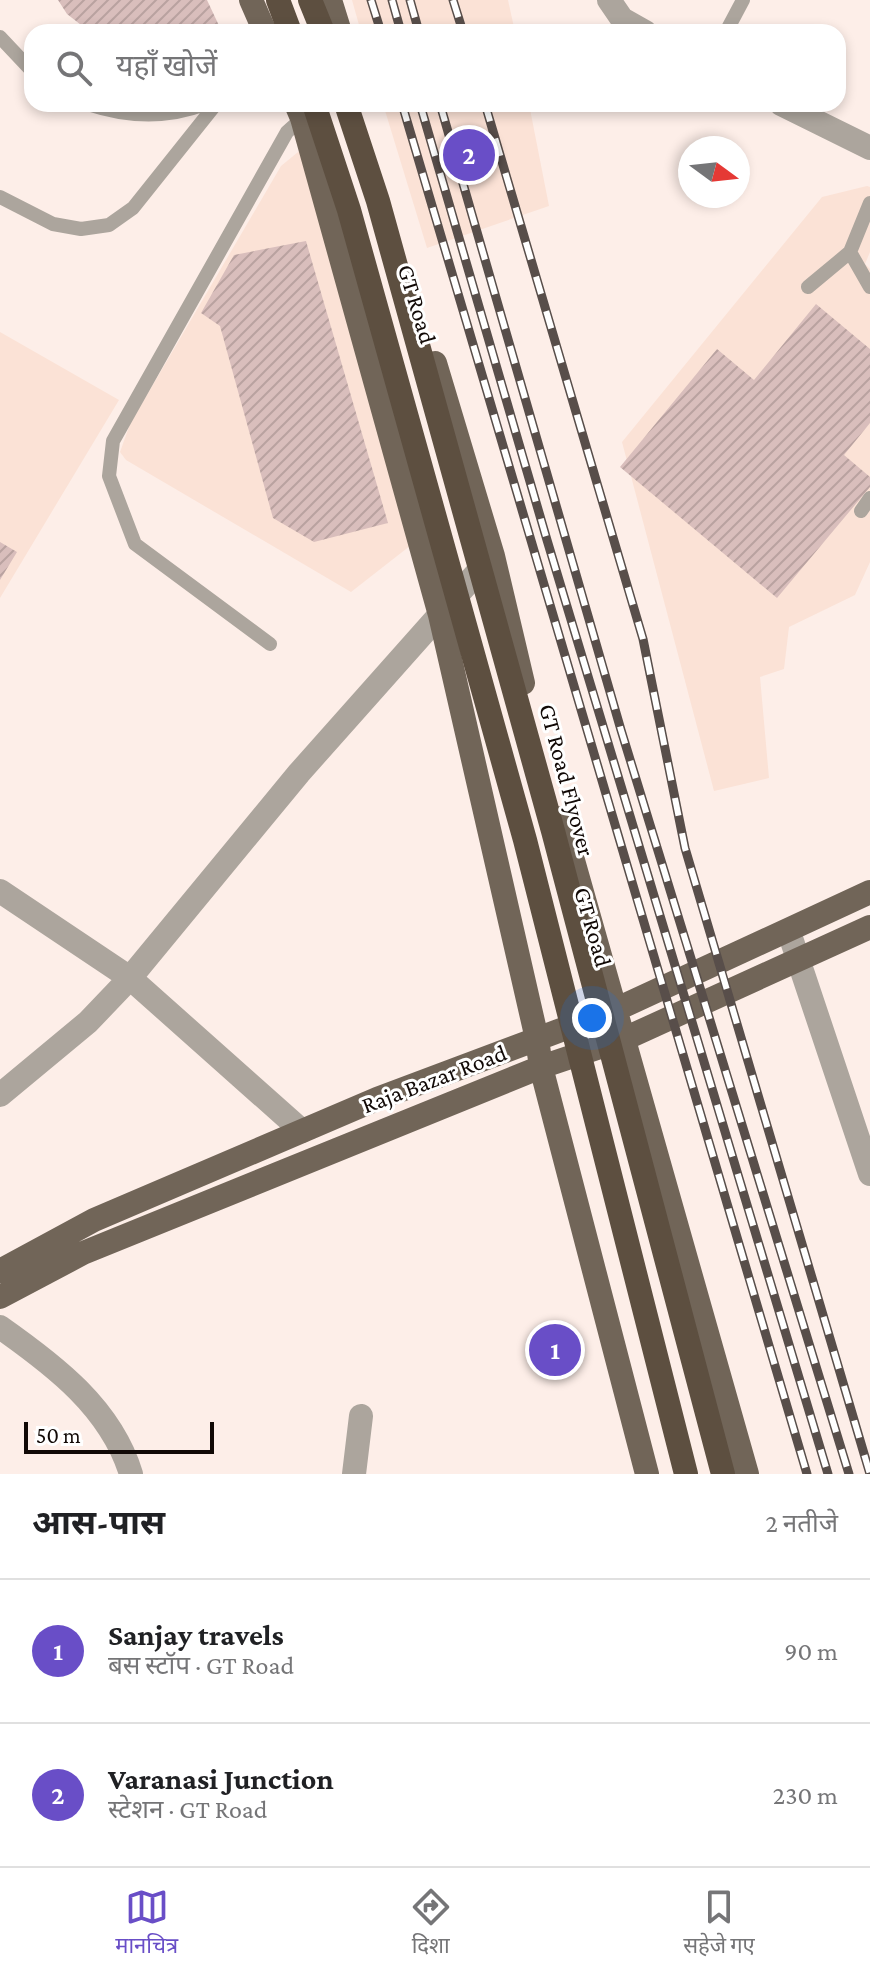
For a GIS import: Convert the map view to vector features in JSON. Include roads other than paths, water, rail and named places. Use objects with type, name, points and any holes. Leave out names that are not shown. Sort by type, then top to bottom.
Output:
[{"type":"highway","points":[[278,0],[287,24]]},
{"type":"highway","points":[[310,0],[320,24]]},
{"type":"highway","points":[[309,112],[349,210],[525,840],[686,1474]]},
{"type":"highway","name":"GT Road Flyover","points":[[349,112],[378,201],[553,831],[723,1474]]},
{"type":"main road","points":[[251,0],[262,24]]},
{"type":"main road","points":[[330,0],[338,24]]},
{"type":"main road","points":[[308,112],[440,615],[541,1067],[647,1474]]},
{"type":"main road","name":"GT Road","points":[[361,112],[493,556],[529,708],[747,1474]]},
{"type":"main road","name":"Raja Bazar Road","points":[[0,1271],[94,1220],[377,1099],[617,1009],[870,892]]},
{"type":"main road","name":"Raja Bazar Road","points":[[0,1297],[83,1253],[541,1067],[624,1039],[870,927]]},
{"type":"street","points":[[609,0],[622,19],[631,24]]},
{"type":"street","points":[[797,112],[870,148]]},
{"type":"street","points":[[0,1095],[88,1022],[130,978],[299,773],[493,556]]},
{"type":"street","points":[[3,898],[130,978],[302,1131]]},
{"type":"street","points":[[789,932],[870,1174]]},
{"type":"street","points":[[0,1327],[55,1366],[97,1411],[127,1460],[131,1474]]},
{"type":"street","points":[[354,1474],[361,1416]]},
{"type":"lane","points":[[730,24],[743,0]]},
{"type":"lane","points":[[0,37],[24,62]]},
{"type":"lane","points":[[116,112],[159,115],[185,112]]},
{"type":"lane","points":[[0,197],[53,224],[81,229],[109,225],[133,208],[210,112]]},
{"type":"lane","points":[[270,644],[135,544],[109,476],[113,441],[287,132],[304,112]]},
{"type":"lane","points":[[808,287],[850,252],[870,203]]},
{"type":"lane","points":[[850,252],[870,287]]},
{"type":"railway","points":[[371,0],[378,24]]},
{"type":"railway","points":[[392,0],[399,24]]},
{"type":"railway","points":[[410,0],[417,24]]},
{"type":"railway","points":[[453,0],[460,24]]},
{"type":"railway","points":[[404,112],[807,1474]]},
{"type":"railway","points":[[422,112],[547,540],[828,1474]]},
{"type":"railway","points":[[442,112],[621,730],[849,1474]]},
{"type":"railway","points":[[487,112],[643,639],[685,848],[870,1474]]},
{"type":"place","name":"Varanasi Junction","points":[[469,155]]},
{"type":"place","name":"Sanjay travels","points":[[555,1350]]}]
